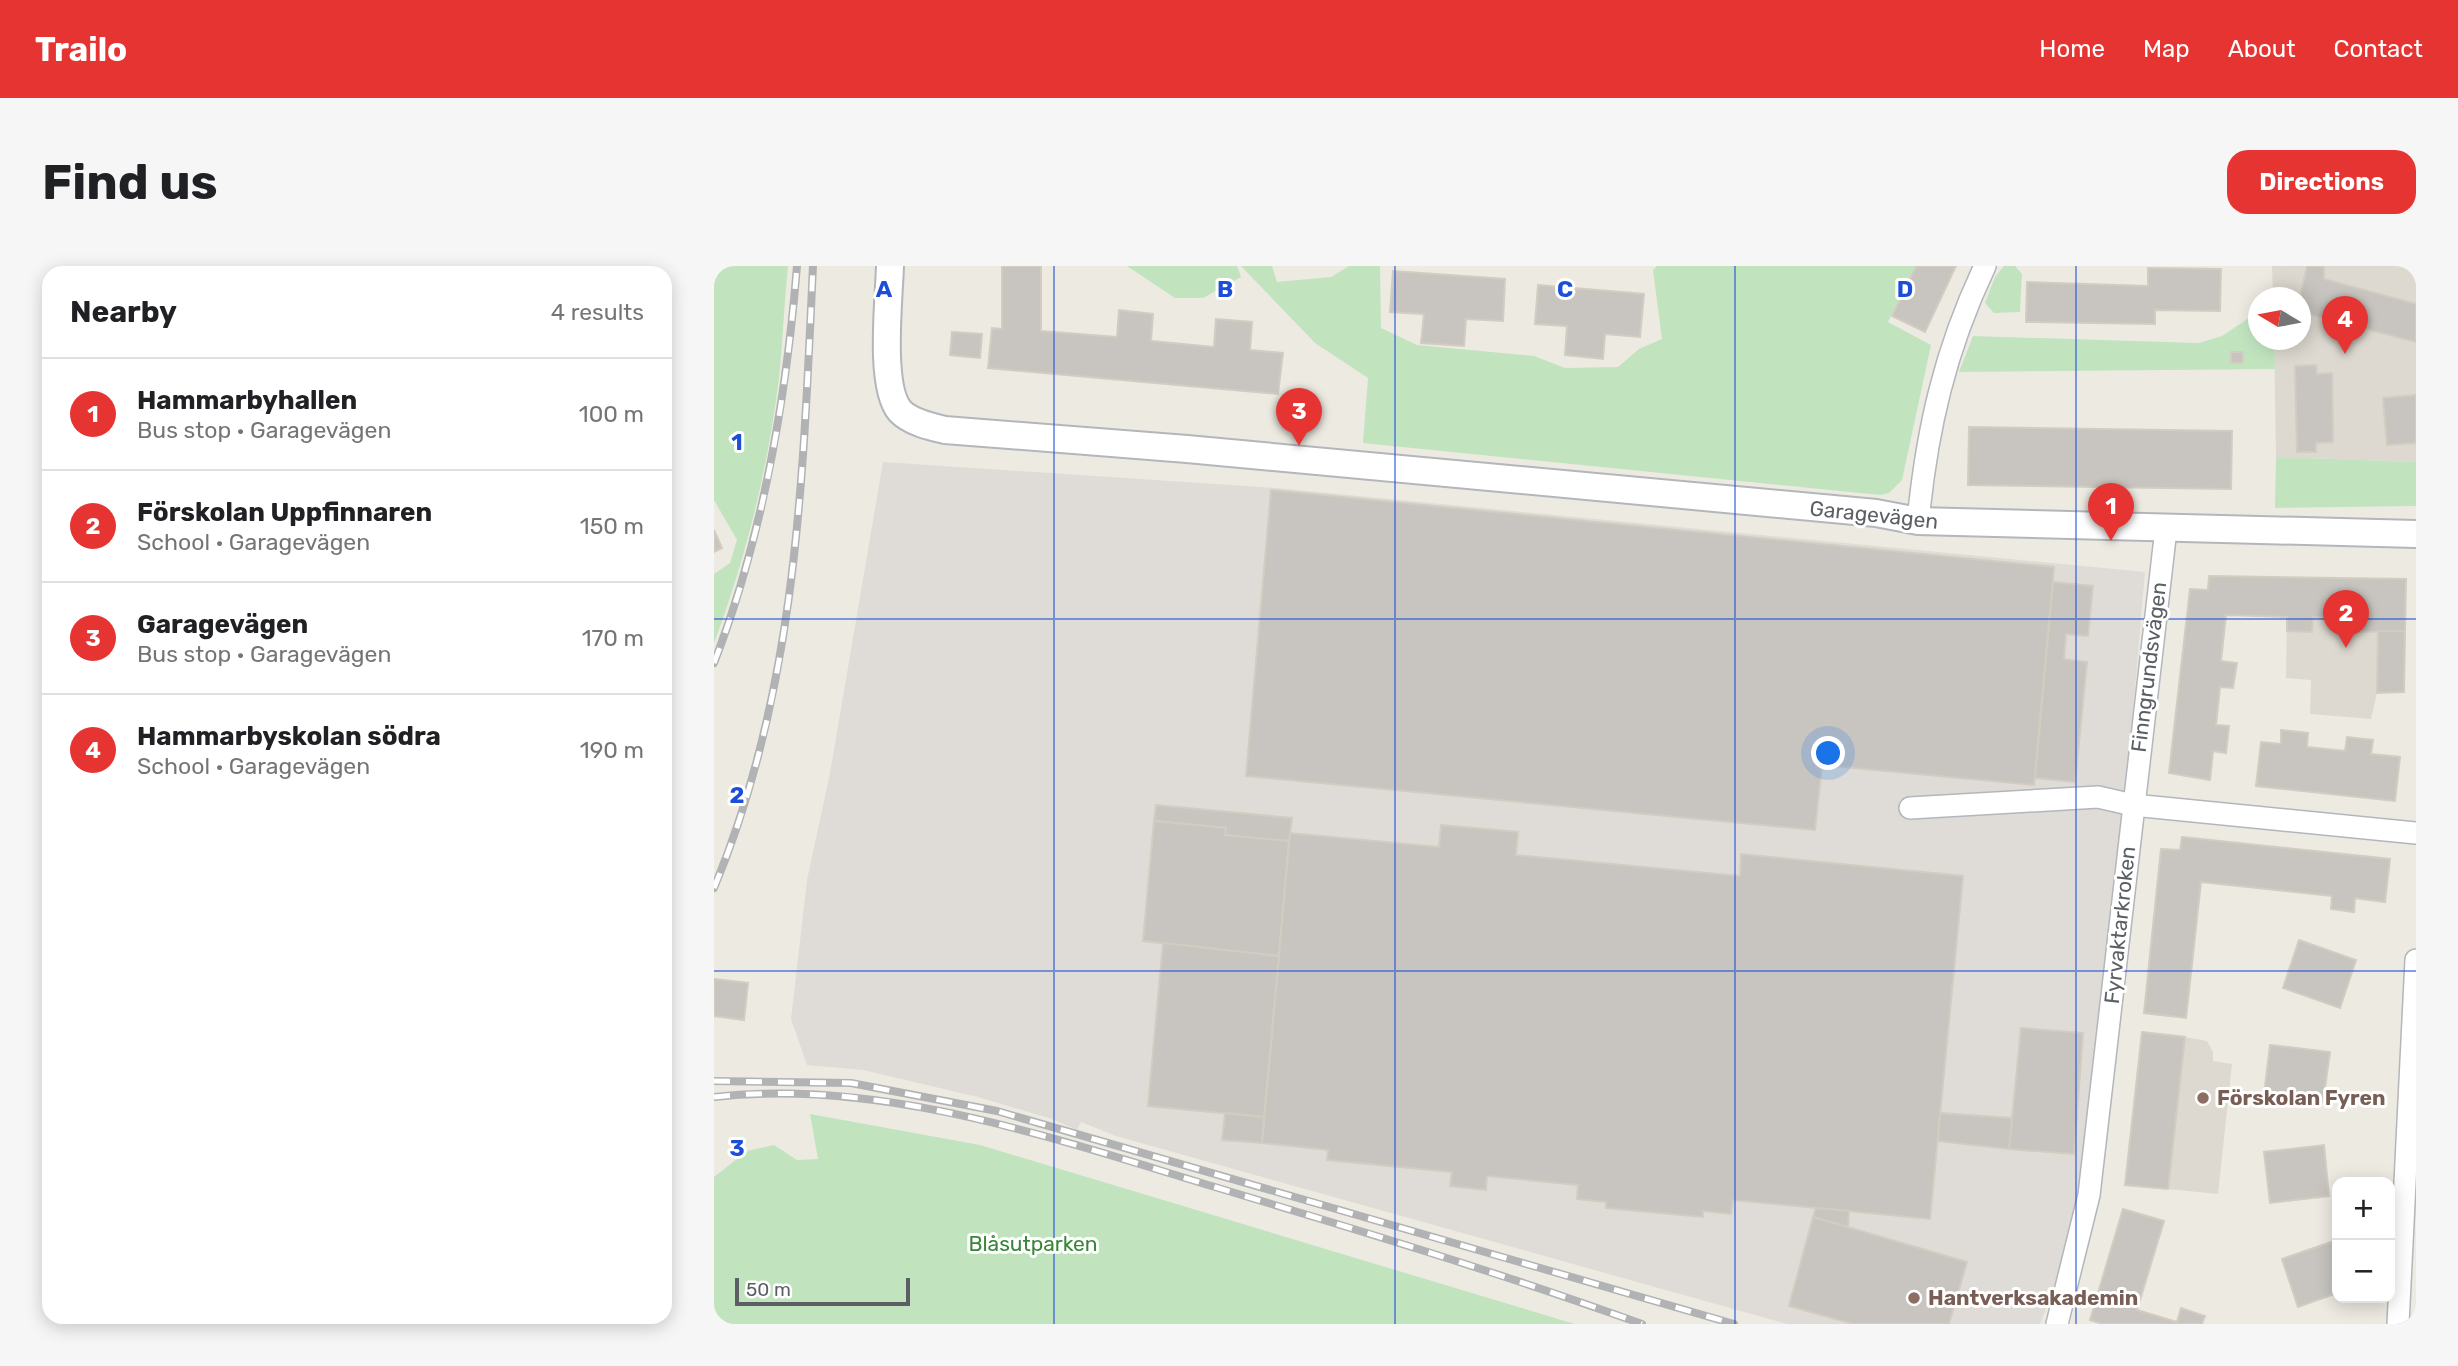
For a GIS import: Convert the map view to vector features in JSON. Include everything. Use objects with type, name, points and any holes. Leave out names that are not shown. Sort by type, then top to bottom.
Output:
[{"type":"street","name":"Garagevägen","points":[[890,266],[889,386],[900,412],[929,426],[980,433],[1187,449],[1876,513],[1918,521],[2416,534]]},
{"type":"street","points":[[1918,521],[1923,468],[1939,383],[1966,306],[1985,266]]},
{"type":"street","name":"Finngrundsvägen","points":[[2133,805],[2166,529]]},
{"type":"street","points":[[1910,808],[2098,797],[2133,805],[2416,833]]},
{"type":"street","name":"Fyrvaktarkroken","points":[[2057,1324],[2089,1195],[2133,805]]},
{"type":"street","points":[[2398,1324],[2410,1179],[2416,960]]},
{"type":"shaded area","points":[[2272,266],[2416,266],[2416,462],[2276,457],[2274,350],[2311,350],[2311,287],[2273,287]]},
{"type":"shaded area","points":[[883,462],[1276,488],[2145,572],[2092,1194],[2040,1324],[1787,1324],[1116,1136],[1081,1122],[1077,1130],[1052,1119],[978,1097],[863,1070],[807,1065],[791,1019],[807,880],[830,773]]},
{"type":"shaded area","points":[[2291,577],[2406,579],[2404,692],[2377,693],[2371,719],[2310,714],[2311,680],[2286,678]]},
{"type":"shaded area","name":"Förskolan Fyren","points":[[2185,1037],[2207,1041],[2213,1052],[2213,1061],[2232,1064],[2218,1194],[2168,1189]]},
{"type":"green space","points":[[714,266],[788,266],[779,378],[769,445],[746,546],[714,643],[714,574],[730,563],[737,540],[714,500]]},
{"type":"green space","points":[[1127,266],[1237,266],[1241,277],[1203,298],[1175,298]]},
{"type":"green space","points":[[1241,266],[1272,266],[1277,282],[1331,277],[1349,266],[1380,266],[1381,328],[1417,345],[1534,356],[1565,368],[1618,367],[1639,349],[1662,339],[1653,270],[1657,266],[1915,266],[1888,322],[1931,345],[1902,480],[1889,493],[1880,495],[1363,443],[1368,378],[1315,343]]},
{"type":"green space","points":[[2004,266],[2015,266],[2022,274],[2020,312],[1994,313],[1985,303],[1995,277]]},
{"type":"green space","points":[[2248,319],[2248,350],[2274,350],[2275,369],[1959,372],[1973,336],[2199,343],[2222,336]]},
{"type":"green space","points":[[2276,457],[2416,462],[2416,506],[2275,508]]},
{"type":"green space","name":"Blåsutparken","points":[[810,1114],[980,1145],[1575,1324],[714,1324],[714,1177],[747,1151],[774,1145],[797,1160],[818,1159]]},
{"type":"building","points":[[1002,266],[1041,266],[1041,331],[1117,337],[1119,310],[1153,314],[1151,341],[1214,347],[1216,319],[1252,322],[1250,350],[1283,353],[1278,394],[988,368],[992,328],[1002,329]]},
{"type":"building","points":[[1916,266],[1956,266],[1925,332],[1892,316]]},
{"type":"building","points":[[2307,266],[2324,266],[2324,279],[2416,304],[2416,342],[2311,315],[2311,287],[2302,287]]},
{"type":"building","points":[[2148,268],[2221,269],[2220,311],[2155,310],[2155,324],[2026,322],[2027,282],[2148,286]]},
{"type":"building","points":[[1393,271],[1505,279],[1503,321],[1466,319],[1464,346],[1421,343],[1424,314],[1390,312]]},
{"type":"building","points":[[1538,285],[1644,294],[1640,337],[1605,334],[1603,359],[1565,355],[1567,326],[1535,324]]},
{"type":"building","points":[[952,332],[982,334],[980,358],[950,355]]},
{"type":"building","points":[[2231,352],[2243,352],[2243,363],[2231,363]]},
{"type":"building","points":[[2316,365],[2317,374],[2332,373],[2333,442],[2316,443],[2316,452],[2297,452],[2295,366]]},
{"type":"building","points":[[2416,395],[2416,443],[2387,445],[2383,398]]},
{"type":"building","points":[[1969,427],[2232,431],[2231,489],[1968,485]]},
{"type":"building","points":[[1271,490],[2054,567],[2034,785],[1822,765],[1815,830],[1246,776]]},
{"type":"building","points":[[714,530],[722,548],[714,552]]},
{"type":"building","points":[[2209,576],[2406,579],[2405,631],[2351,632],[2351,618],[2313,617],[2312,632],[2287,631],[2287,617],[2226,615],[2221,661],[2237,663],[2233,688],[2220,687],[2216,725],[2229,726],[2226,753],[2213,751],[2210,780],[2169,773],[2190,589],[2208,590]]},
{"type":"building","points":[[2053,582],[2093,586],[2088,636],[2066,634],[2064,659],[2087,662],[2075,782],[2035,778]]},
{"type":"building","points":[[2378,631],[2405,631],[2404,692],[2377,693]]},
{"type":"building","points":[[2281,730],[2308,733],[2307,747],[2345,751],[2347,737],[2373,740],[2371,754],[2400,757],[2395,801],[2256,786],[2261,742],[2281,744]]},
{"type":"building","points":[[1156,805],[1292,818],[1289,841],[1225,835],[1226,828],[1154,821]]},
{"type":"building","points":[[1154,821],[1226,828],[1225,835],[1289,841],[1279,956],[1143,941]]},
{"type":"building","points":[[1441,825],[1518,832],[1516,855],[1740,876],[1741,854],[1963,876],[1930,1219],[1733,1200],[1731,1214],[1703,1211],[1703,1217],[1606,1208],[1606,1202],[1577,1199],[1578,1185],[1487,1176],[1486,1190],[1450,1186],[1452,1172],[1327,1160],[1328,1150],[1262,1143],[1290,833],[1439,847]]},
{"type":"building","points":[[2182,837],[2390,859],[2385,902],[2355,898],[2354,912],[2331,909],[2332,896],[2201,882],[2186,1018],[2144,1013],[2161,849],[2180,850]]},
{"type":"building","points":[[2299,940],[2356,960],[2340,1008],[2283,988]]},
{"type":"building","points":[[1163,943],[1279,956],[1264,1117],[1148,1106]]},
{"type":"building","points":[[714,979],[748,983],[744,1020],[714,1016]]},
{"type":"building","points":[[2021,1028],[2083,1033],[2074,1154],[2009,1149]]},
{"type":"building","points":[[2142,1032],[2185,1037],[2168,1189],[2125,1185]]},
{"type":"building","points":[[2270,1045],[2330,1052],[2323,1102],[2264,1095]]},
{"type":"building","points":[[1225,1113],[1264,1117],[1262,1143],[1222,1140]]},
{"type":"building","points":[[1940,1113],[2012,1118],[2009,1149],[1938,1141]]},
{"type":"building","points":[[2324,1145],[2329,1196],[2270,1203],[2264,1152]]},
{"type":"building","points":[[1816,1208],[1849,1211],[1848,1227],[1813,1217]]},
{"type":"building","points":[[2123,1209],[2164,1221],[2137,1310],[2177,1322],[2181,1308],[2205,1316],[2202,1324],[2103,1324],[2090,1320]]},
{"type":"building","points":[[1813,1217],[1967,1262],[1949,1324],[1853,1324],[1789,1306]]},
{"type":"building","points":[[2332,1242],[2332,1295],[2298,1307],[2282,1259]]},
{"type":"railway","points":[[714,663],[746,567],[770,468],[786,367],[797,266]]},
{"type":"railway","points":[[714,888],[742,813],[763,737],[779,660],[799,503],[813,266]]},
{"type":"railway","points":[[714,1081],[851,1083],[997,1111],[1734,1324]]},
{"type":"railway","points":[[714,1097],[777,1093],[841,1096],[905,1104],[1031,1132],[1376,1236],[1642,1324]]},
{"type":"place","name":"Hammarbyskolan södra","points":[[2345,354]]},
{"type":"place","name":"Garagevägen","points":[[1299,446]]},
{"type":"place","name":"Hammarbyhallen","points":[[2111,541]]},
{"type":"place","name":"Förskolan Uppfinnaren","points":[[2346,648]]},
{"type":"place","name":"Förskolan Fyren","points":[[2203,1098]]},
{"type":"place","name":"Hantverksakademin","points":[[1914,1298]]}]
